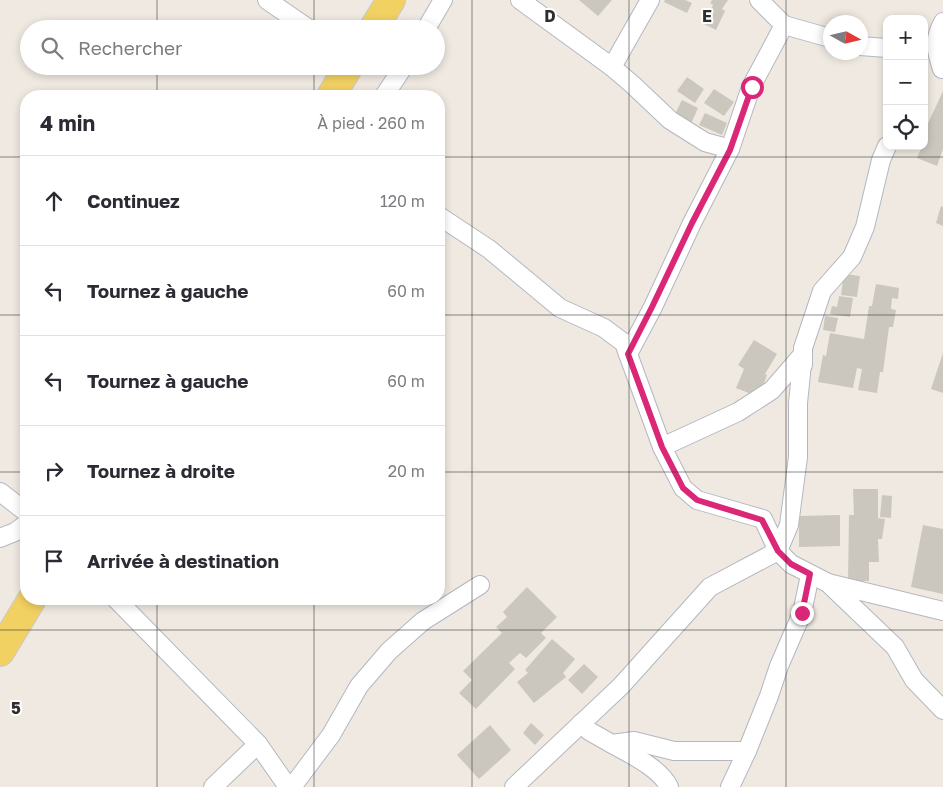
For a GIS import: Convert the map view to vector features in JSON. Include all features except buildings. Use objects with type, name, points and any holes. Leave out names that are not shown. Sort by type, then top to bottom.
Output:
[{"type":"main road","points":[[378,20],[391,0]]},
{"type":"main road","points":[[335,90],[344,75]]},
{"type":"main road","points":[[0,652],[28,605]]},
{"type":"street","points":[[267,0],[296,20]]},
{"type":"street","points":[[431,20],[443,0]]},
{"type":"street","points":[[520,0],[612,67],[633,84],[670,120],[705,142],[730,150]]},
{"type":"street","points":[[612,67],[650,0]]},
{"type":"street","points":[[759,0],[784,25],[823,36]]},
{"type":"street","points":[[942,69],[936,44],[938,32],[943,22]]},
{"type":"street","points":[[628,354],[730,150],[752,87],[784,25]]},
{"type":"street","points":[[868,47],[883,48]]},
{"type":"street","points":[[928,65],[942,69]]},
{"type":"street","points":[[388,90],[398,75]]},
{"type":"street","points":[[514,787],[621,686],[710,587],[778,551],[789,525],[798,457],[798,403],[803,348],[822,291],[852,257],[866,228],[881,160],[885,150]]},
{"type":"street","points":[[445,220],[489,249],[560,308],[604,328],[624,343],[662,447],[683,488],[697,500],[762,520],[778,551],[791,564],[828,583],[943,612]]},
{"type":"street","points":[[662,447],[738,412],[772,390],[803,354]]},
{"type":"street","points":[[0,492],[20,507]]},
{"type":"street","points":[[0,538],[20,528]]},
{"type":"street","points":[[730,787],[747,751],[779,666],[802,613],[810,574]]},
{"type":"street","points":[[828,583],[895,647],[914,680],[943,710]]},
{"type":"street","points":[[292,787],[331,735],[359,686],[389,651],[423,620],[480,585]]},
{"type":"street","points":[[122,605],[258,744],[288,787]]},
{"type":"street","points":[[581,723],[589,732],[654,770],[666,780],[669,787]]},
{"type":"street","points":[[612,744],[634,741],[674,750],[747,751]]},
{"type":"street","points":[[213,787],[258,744]]},
{"type":"route","points":[[752,87],[730,150],[628,354],[662,447],[683,488],[697,500],[762,520],[778,551],[791,564],[810,574],[802,613]]}]
